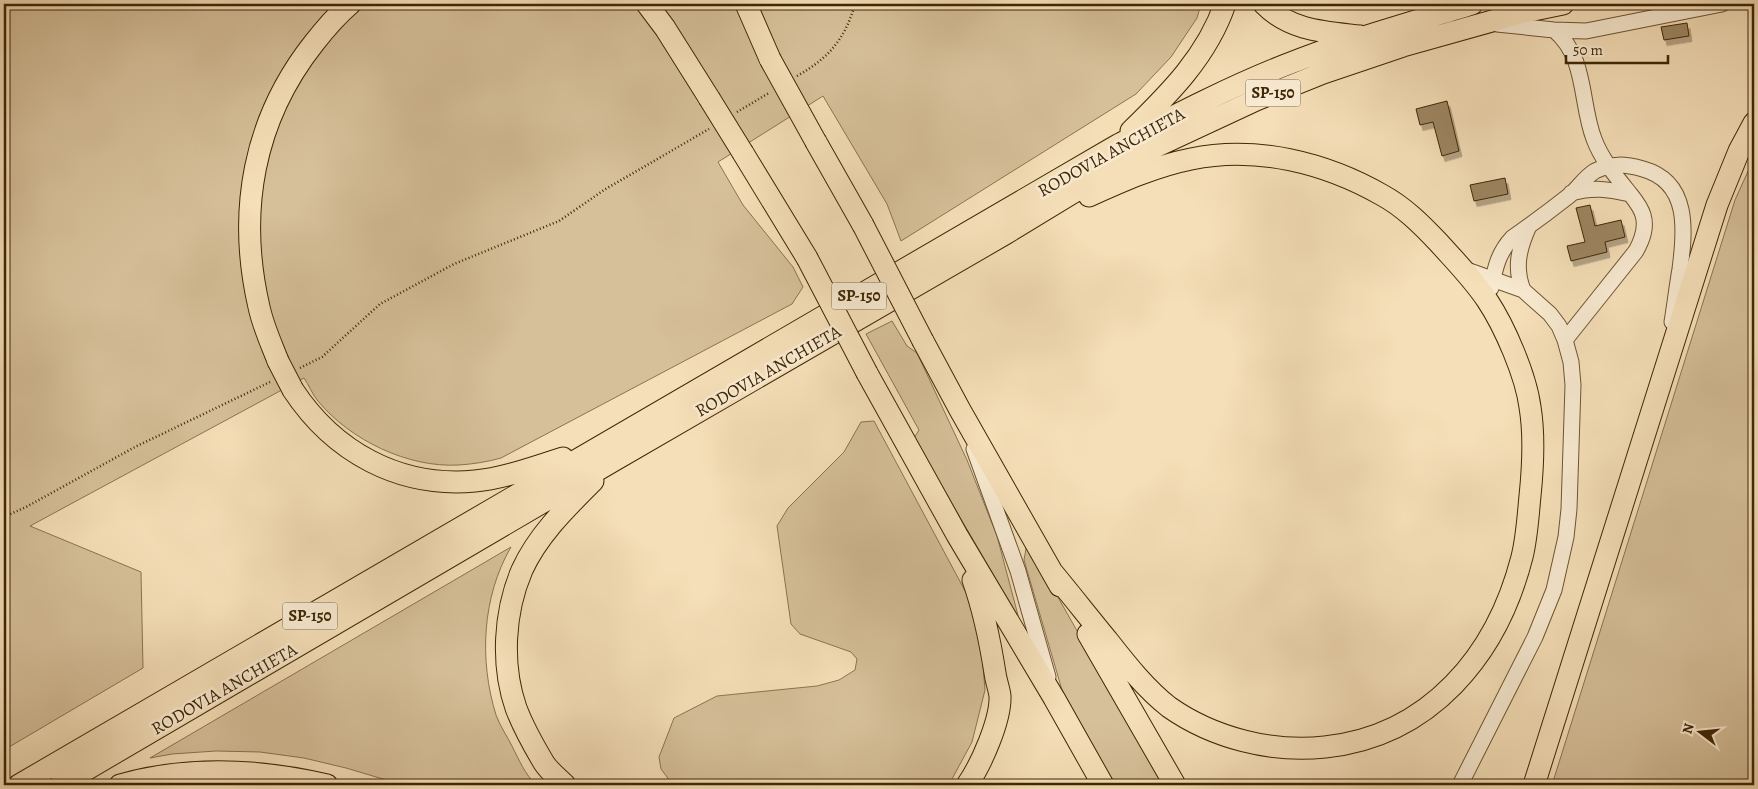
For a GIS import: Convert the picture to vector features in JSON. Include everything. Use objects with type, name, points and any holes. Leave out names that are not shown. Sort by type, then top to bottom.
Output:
[{"type":"highway","points":[[350,4],[322,32],[304,56],[274,107],[258,155],[251,192],[250,254],[259,309],[286,375],[304,407],[322,427],[355,453],[385,468],[426,480],[449,482],[493,479],[607,453]]},
{"type":"highway","points":[[647,4],[666,28],[807,258],[867,373],[957,535],[1054,698],[1103,785]]},
{"type":"highway","points":[[746,4],[770,60],[863,225],[960,410],[1175,785]]},
{"type":"highway","points":[[1116,146],[1183,78],[1202,53],[1216,27],[1225,4]]},
{"type":"highway","points":[[1264,4],[1288,23],[1317,31],[1365,37]]},
{"type":"highway","name":"RODOVIA ANCHIETA","points":[[60,785],[1116,146],[1216,96],[1288,64],[1365,37],[1472,4]]},
{"type":"highway","name":"RODOVIA ANCHIETA","points":[[19,785],[607,453],[1005,234],[1125,161],[1256,100],[1323,73],[1403,46],[1483,23],[1563,4]]},
{"type":"highway","points":[[1534,785],[1717,205],[1739,151],[1754,123]]},
{"type":"highway","points":[[1005,234],[1132,177],[1194,158],[1257,155],[1290,159],[1317,166],[1344,176],[1395,202],[1419,222],[1462,268],[1488,301],[1510,344],[1523,378],[1530,406],[1533,442],[1528,521],[1523,554],[1502,614],[1488,642],[1453,687],[1429,707],[1403,724],[1378,736],[1343,746],[1311,749],[1282,748],[1254,744],[1198,723],[1170,707],[1144,685],[1053,573]]},
{"type":"highway","points":[[565,785],[545,764],[517,709],[508,677],[506,640],[510,609],[522,570],[541,538],[607,453]]},
{"type":"highway","points":[[957,535],[982,607],[991,642],[1000,697],[988,745],[977,771],[967,785]]},
{"type":"highway","points":[[120,785],[162,776],[216,772],[258,773],[327,785]]},
{"type":"lane","points":[[1483,23],[1586,31],[1722,4]]},
{"type":"lane","points":[[1554,30],[1565,41],[1575,57],[1593,138],[1592,157],[1586,177]]},
{"type":"lane","points":[[1575,57],[1579,42],[1586,31]]},
{"type":"lane","points":[[1565,340],[1636,252],[1645,226],[1641,208],[1608,166],[1593,138]]},
{"type":"lane","points":[[1488,301],[1503,247],[1571,193],[1586,177],[1608,166],[1621,164],[1648,170],[1660,176],[1668,184],[1680,205],[1684,232],[1667,360]]},
{"type":"lane","points":[[1571,193],[1604,188],[1630,194]]},
{"type":"lane","points":[[1523,290],[1520,282],[1518,262],[1520,248],[1529,226]]},
{"type":"lane","points":[[1460,785],[1535,637],[1546,612],[1561,564],[1569,509],[1573,385],[1565,340],[1559,326],[1550,314],[1523,290],[1462,268]]},
{"type":"lane","points":[[960,410],[1018,571],[1054,698]]},
{"type":"path","points":[[792,79],[817,64],[832,50],[843,34],[856,4]]},
{"type":"path","points":[[734,114],[776,89]]},
{"type":"path","points":[[4,517],[26,507],[135,447],[322,357],[380,304],[454,264],[559,221],[604,190],[709,129]]},
{"type":"shaded area","points":[[4,4],[1201,4],[1197,18],[1171,57],[1136,94],[901,241],[887,204],[823,96],[718,162],[743,205],[793,267],[803,287],[792,304],[501,458],[470,464],[440,465],[420,462],[381,449],[346,428],[331,415],[316,398],[304,378],[30,526],[141,572],[143,668],[4,750]]},
{"type":"shaded area","points":[[1754,158],[1754,785],[1552,785],[1735,200]]},
{"type":"shaded area","points":[[892,321],[907,346],[917,353],[967,460],[997,536],[1019,619],[914,438],[919,430],[866,334]]},
{"type":"shaded area","points":[[874,421],[971,602],[981,641],[985,690],[972,742],[952,779],[946,785],[673,785],[661,769],[659,757],[674,718],[717,696],[817,686],[839,680],[855,670],[857,659],[851,652],[800,634],[791,624],[777,526],[788,508],[844,452],[861,422]]},
{"type":"shaded area","points":[[1027,543],[1165,785],[1115,785],[1062,690],[1024,560]]},
{"type":"shaded area","points":[[511,547],[501,566],[489,608],[486,629],[487,673],[496,715],[522,767],[536,785],[403,785],[304,758],[260,752],[216,751],[172,754],[150,758]]},
{"type":"building","points":[[1687,23],[1689,36],[1664,40],[1661,27]]},
{"type":"building","points":[[1447,101],[1459,151],[1442,156],[1433,122],[1420,125],[1416,109]]},
{"type":"building","points":[[1505,178],[1508,194],[1474,201],[1470,185]]},
{"type":"building","points":[[1590,205],[1595,226],[1621,220],[1625,237],[1605,242],[1607,252],[1571,261],[1567,246],[1585,242],[1576,208]]}]
